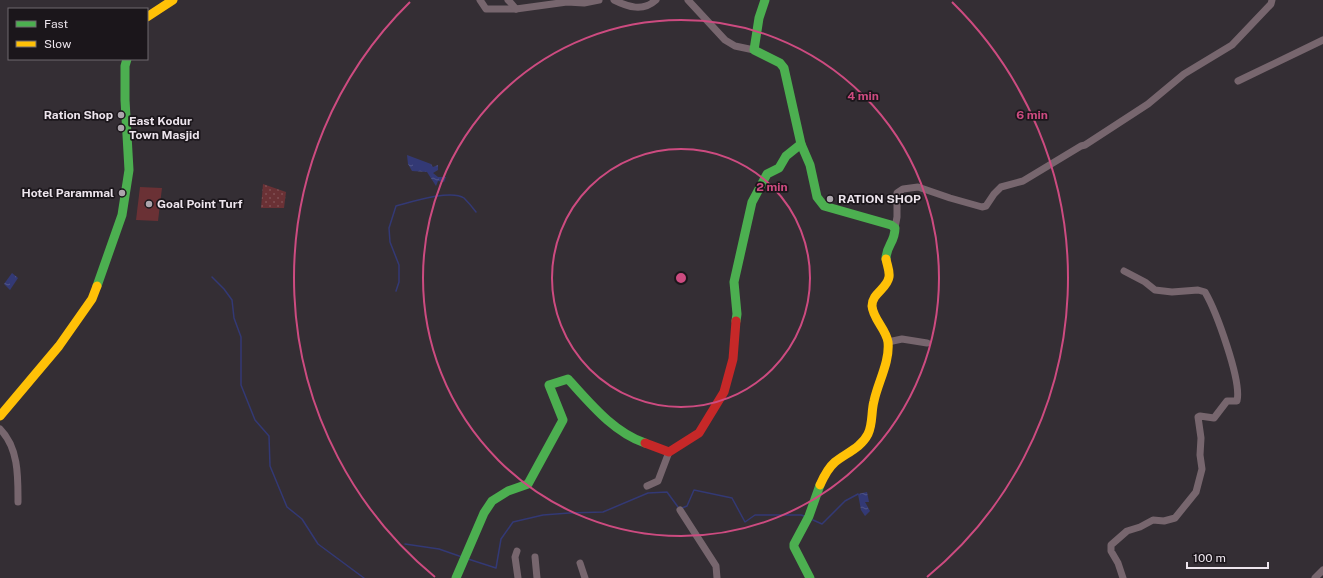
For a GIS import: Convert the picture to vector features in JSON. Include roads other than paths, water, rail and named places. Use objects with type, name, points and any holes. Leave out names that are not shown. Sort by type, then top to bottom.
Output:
[{"type":"street","points":[[148,16],[173,0]]},
{"type":"street","points":[[480,0],[486,9],[516,9],[567,2],[584,3],[599,0]]},
{"type":"street","points":[[508,0],[516,9]]},
{"type":"street","points":[[614,0],[627,6],[638,7],[646,7],[656,0]]},
{"type":"street","points":[[688,0],[725,40],[735,46],[754,50],[780,63],[784,68],[801,144],[810,165],[817,198],[824,206],[873,219],[891,225],[895,228]]},
{"type":"street","points":[[754,50],[758,20],[765,0]]},
{"type":"street","points":[[810,578],[794,547],[794,543],[806,523],[815,502],[822,479],[826,473],[834,463],[862,442],[868,435],[874,400],[886,368],[888,342],[886,333],[874,312],[872,302],[875,296],[887,283],[889,277],[886,254],[889,246],[896,239],[895,228],[897,217],[897,193],[903,189],[918,187],[982,207],[986,206],[1001,187],[1023,181],[1085,145],[1148,104],[1184,74],[1232,44],[1271,4],[1272,0]]},
{"type":"street","points":[[1238,81],[1323,40]]},
{"type":"street","points":[[0,416],[59,346],[92,299],[114,243],[122,215],[128,170],[128,136],[125,100],[125,66],[127,60]]},
{"type":"street","points":[[647,486],[658,481],[669,452],[699,433],[724,392],[733,360],[737,314],[734,282],[752,202],[767,174],[779,168],[786,156],[801,144]]},
{"type":"street","points":[[1123,578],[1118,563],[1111,551],[1111,546],[1127,531],[1140,527],[1153,520],[1164,521],[1174,518],[1189,501],[1196,492],[1202,469],[1200,455],[1201,438],[1198,417],[1214,418],[1227,401],[1237,401],[1238,392],[1235,373],[1217,318],[1205,292],[1198,290],[1172,292],[1155,290],[1145,282],[1124,271]]},
{"type":"street","points":[[888,342],[902,339],[927,343]]},
{"type":"street","points":[[456,578],[484,513],[492,501],[508,492],[528,484],[563,420],[549,385],[568,379],[606,419],[635,440],[669,452]]},
{"type":"street","points":[[0,429],[4,433],[12,448],[18,467],[18,502]]},
{"type":"street","points":[[680,510],[716,566],[717,578]]},
{"type":"street","points":[[517,551],[514,557],[518,578]]},
{"type":"street","points":[[535,557],[538,578]]},
{"type":"street","points":[[580,563],[585,578]]},
{"type":"street","points":[[1315,578],[1323,570]]},
{"type":"water","points":[[407,155],[431,164],[433,167],[438,165],[438,170],[433,173],[438,177],[446,177],[444,182],[438,181],[436,186],[427,172],[412,171],[408,164]]},
{"type":"water","points":[[12,273],[18,278],[10,290],[4,284]]},
{"type":"water","points":[[867,492],[869,502],[865,502],[870,511],[865,516],[861,510],[858,494]]},
{"type":"waterway","points":[[396,291],[399,282],[399,265],[390,242],[389,228],[396,206],[421,199],[450,195],[464,198],[476,212]]},
{"type":"waterway","points":[[212,277],[232,300],[234,318],[241,337],[241,385],[255,420],[269,436],[270,466],[287,507],[302,519],[318,544],[364,578]]},
{"type":"waterway","points":[[682,508],[687,506],[694,490],[732,498],[745,522],[755,515],[804,516]]},
{"type":"waterway","points":[[468,559],[496,568],[501,539],[513,522],[543,515],[603,512],[648,493],[667,492],[678,507]]},
{"type":"waterway","points":[[813,520],[822,524],[845,501],[858,494]]},
{"type":"waterway","points":[[405,544],[439,549],[462,557]]},
{"type":"place","name":"Ration Shop","points":[[121,115]]},
{"type":"place","name":"East Kodur Town Masjid","points":[[121,128]]},
{"type":"place","name":"Hotel Parammal","points":[[122,193]]},
{"type":"place","name":"RATION SHOP","points":[[830,199]]},
{"type":"place","name":"Goal Point Turf","points":[[149,204]]}]
